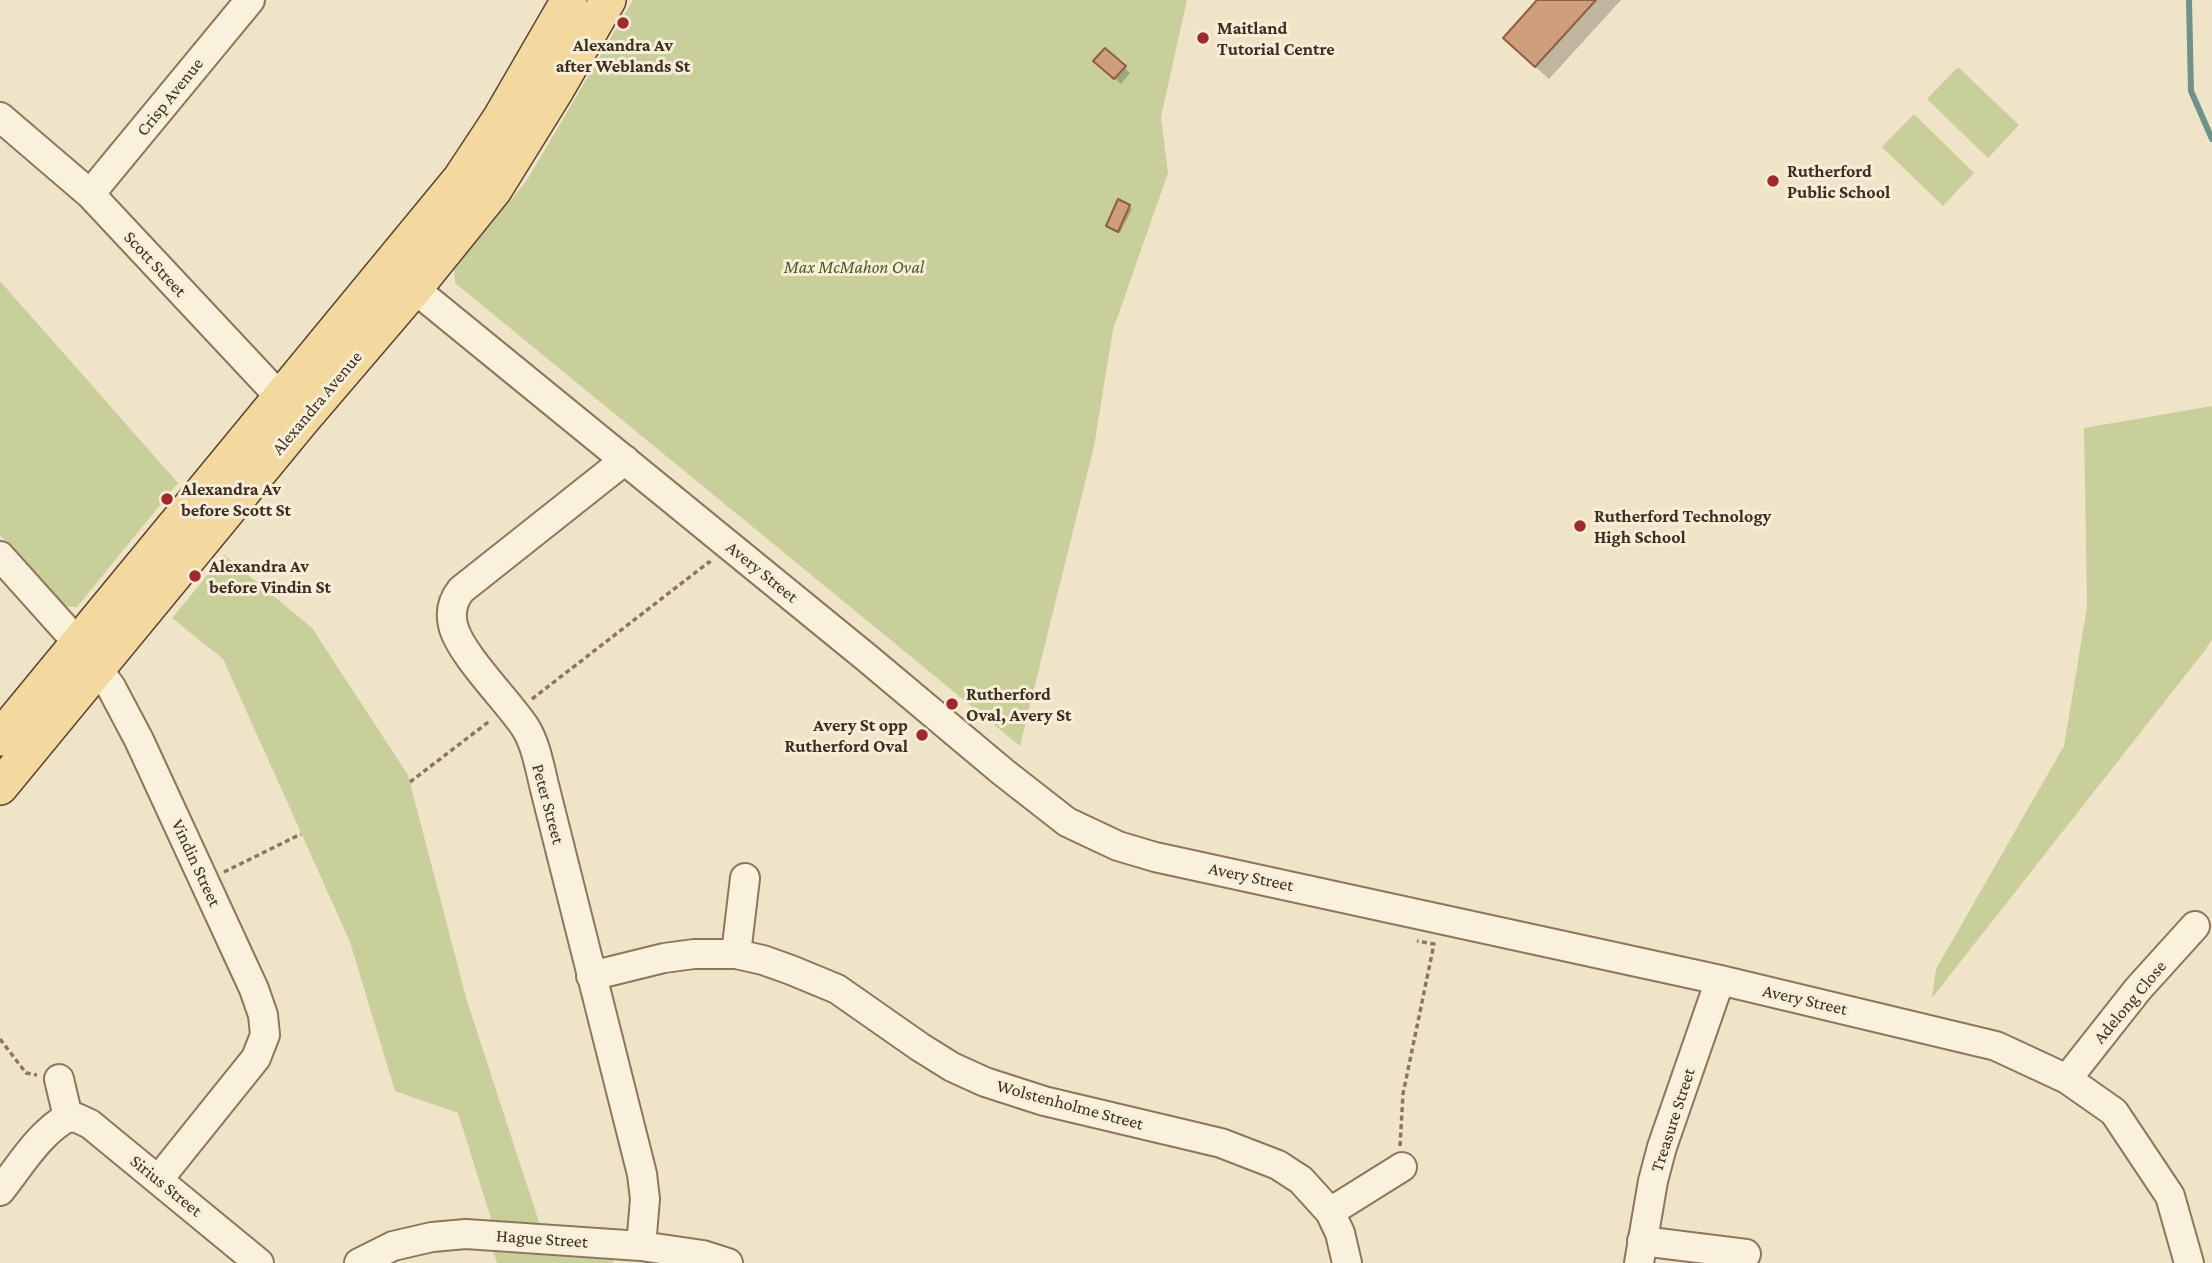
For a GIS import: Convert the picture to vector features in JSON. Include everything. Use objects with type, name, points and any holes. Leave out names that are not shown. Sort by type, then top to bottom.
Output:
[{"type":"main road","name":"Alexandra Avenue","points":[[0,787],[88,656],[290,408],[388,267],[461,178],[569,0]]},
{"type":"main road","name":"Alexandra Avenue","points":[[290,408],[414,289],[494,190],[608,0]]},
{"type":"main road","name":"Alexandra Avenue","points":[[0,738],[88,656]]},
{"type":"street","name":"Crisp Avenue","points":[[90,194],[250,0]]},
{"type":"street","name":"Scott Street","points":[[0,117],[90,194],[290,408]]},
{"type":"street","name":"Avery Street","points":[[388,267],[1067,822],[1118,846],[1155,857],[1720,980],[1996,1046],[2067,1079],[2114,1112],[2170,1196],[2189,1263]]},
{"type":"street","name":"Peter Street","points":[[625,460],[461,590],[452,608],[453,625],[461,644],[527,730],[545,789],[642,1174],[645,1199],[641,1246]]},
{"type":"street","name":"Vindin Street","points":[[0,556],[88,656],[139,740],[254,989],[263,1015],[265,1035],[256,1058],[158,1180]]},
{"type":"street","points":[[736,954],[745,878]]},
{"type":"street","name":"Adelong Close","points":[[2067,1079],[2138,989],[2195,926]]},
{"type":"street","name":"Wolstenholme Street","points":[[591,976],[664,958],[694,954],[736,954],[763,960],[837,989],[920,1047],[985,1082],[1044,1101],[1221,1143],[1269,1161],[1301,1180],[1330,1212],[1340,1233],[1347,1263]]},
{"type":"street","name":"Treasure Street","points":[[1641,1252],[1653,1181],[1662,1147],[1720,980]]},
{"type":"street","points":[[0,1191],[45,1135],[59,1122],[68,1118],[59,1079]]},
{"type":"street","name":"Sirius Street","points":[[68,1118],[84,1120],[259,1263]]},
{"type":"street","points":[[1330,1212],[1402,1167]]},
{"type":"street","name":"Hague Street","points":[[359,1263],[393,1246],[432,1237],[466,1234],[641,1246],[703,1255],[728,1263]]},
{"type":"street","points":[[1641,1252],[1746,1254]]},
{"type":"path","points":[[410,782],[709,562],[718,570]]},
{"type":"path","points":[[205,881],[301,834]]},
{"type":"path","points":[[1402,1167],[1399,1136],[1403,1094],[1434,944],[1417,941]]},
{"type":"path","points":[[0,1039],[26,1073],[59,1079]]},
{"type":"green space","name":"Max McMahon Oval","points":[[633,0],[1187,0],[1161,117],[1168,173],[1113,330],[1094,446],[1020,746],[455,283],[454,269],[527,180]]},
{"type":"green space","points":[[1958,67],[2019,125],[1988,158],[1927,99]]},
{"type":"green space","points":[[1914,114],[1974,173],[1943,206],[1882,147]]},
{"type":"green space","points":[[0,281],[178,483],[77,607],[61,606],[0,535]]},
{"type":"green space","points":[[2212,406],[2212,639],[1932,998],[1936,969],[2064,746],[2087,607],[2084,428]]},
{"type":"green space","points":[[224,555],[312,628],[408,775],[467,1001],[540,1225],[492,1222],[458,1113],[395,1091],[350,942],[223,659],[172,618]]},
{"type":"green space","points":[[493,1252],[613,1260],[613,1263],[497,1263]]},
{"type":"building","points":[[1537,0],[1596,0],[1535,67],[1503,38]]},
{"type":"building","points":[[1105,48],[1126,66],[1114,79],[1093,61]]},
{"type":"building","points":[[1118,199],[1130,205],[1118,232],[1106,226]]},
{"type":"waterway","points":[[2189,0],[2191,91],[2212,139]]},
{"type":"place","name":"Alexandra Av after Weblands St","points":[[623,23]]},
{"type":"place","name":"Maitland Tutorial Centre","points":[[1203,38]]},
{"type":"place","name":"Rutherford Public School","points":[[1773,181]]},
{"type":"place","name":"Alexandra Av before Scott St","points":[[167,499]]},
{"type":"place","name":"Rutherford Technology High School","points":[[1580,526]]},
{"type":"place","name":"Alexandra Av before Vindin St","points":[[195,576]]},
{"type":"place","name":"Rutherford Oval, Avery St","points":[[952,704]]},
{"type":"place","name":"Avery St opp Rutherford Oval","points":[[922,735]]}]
